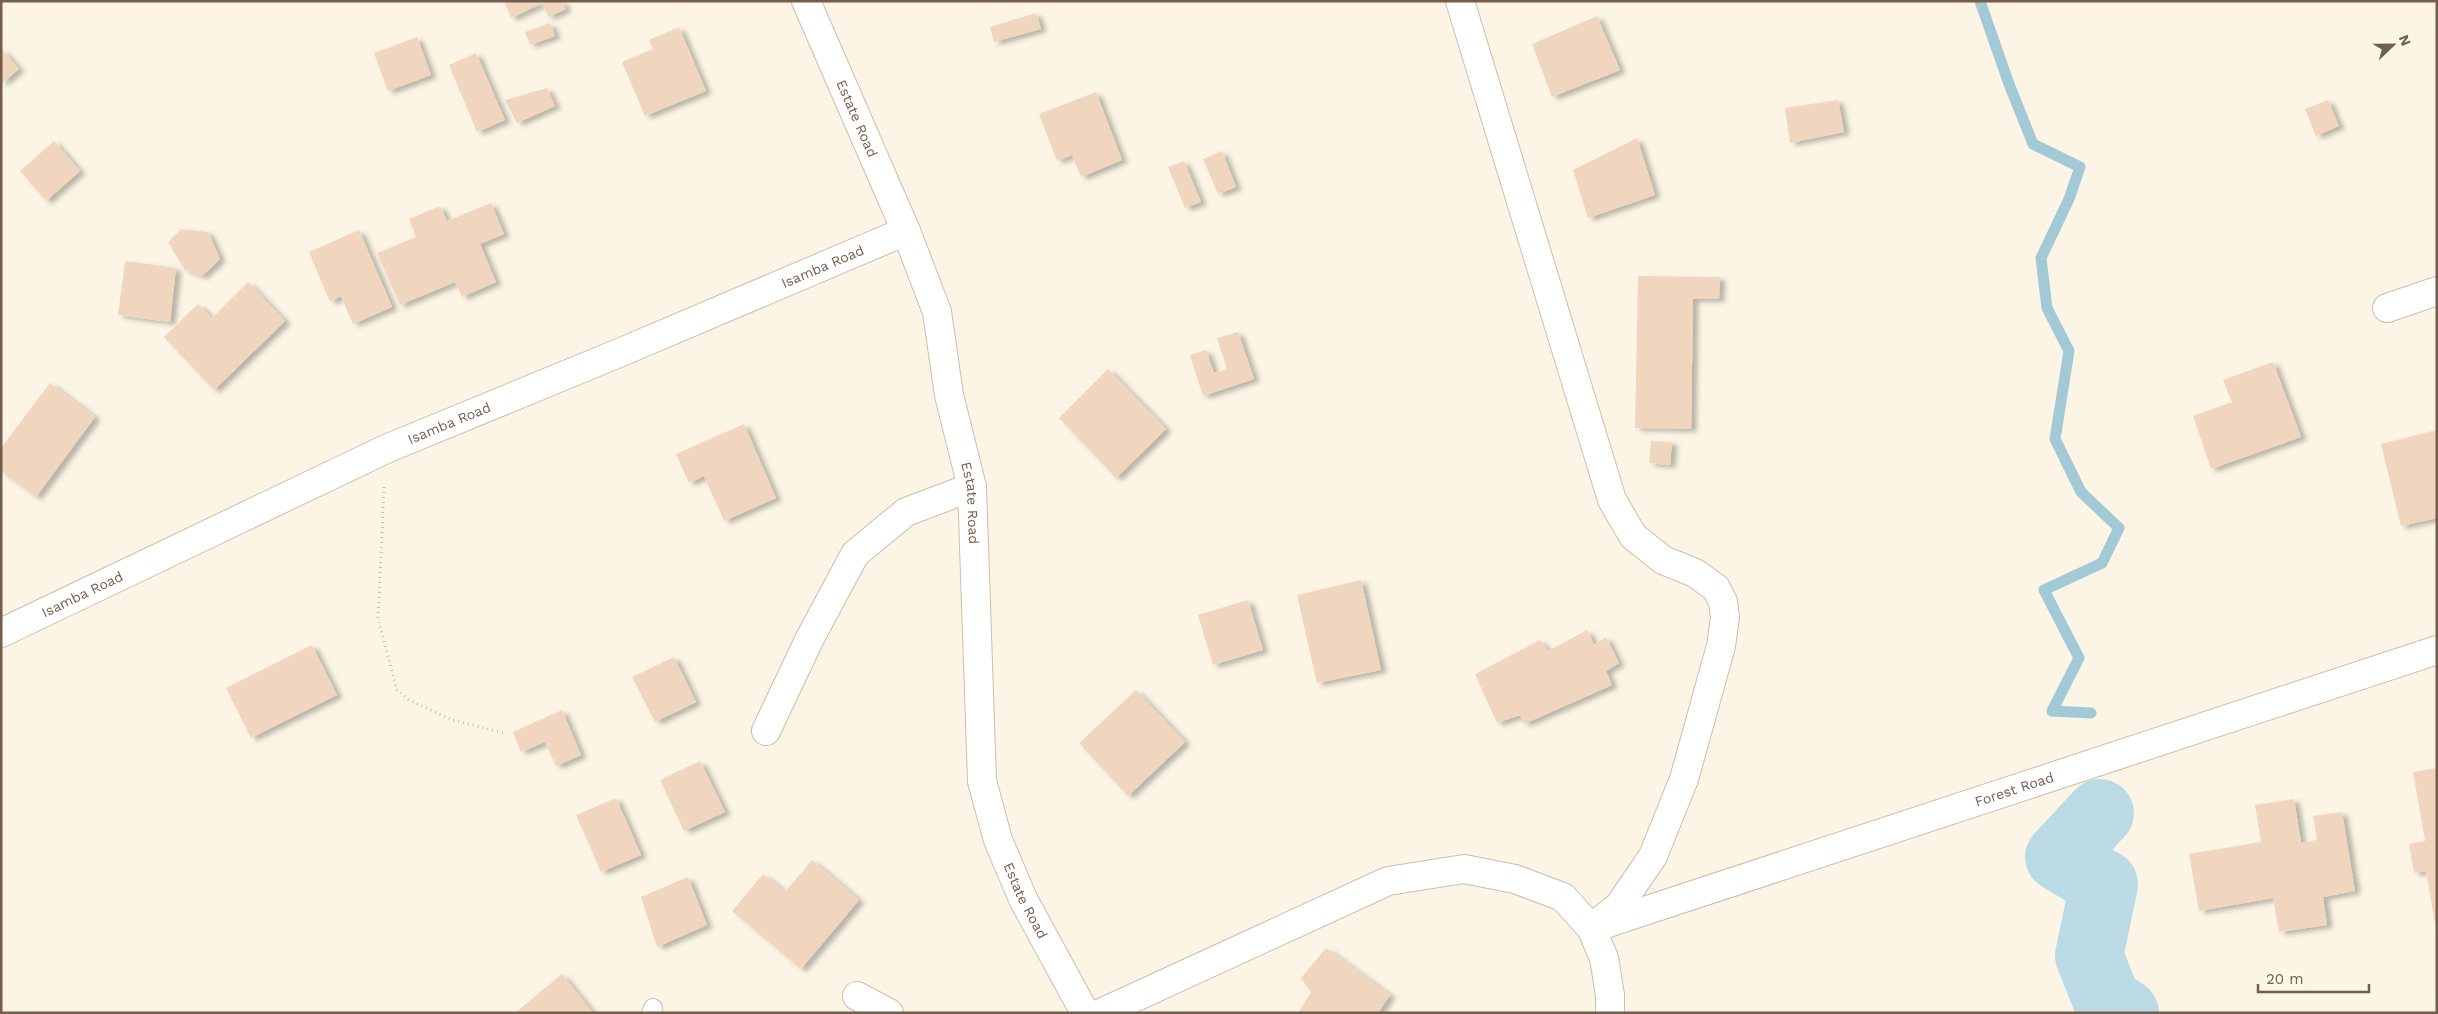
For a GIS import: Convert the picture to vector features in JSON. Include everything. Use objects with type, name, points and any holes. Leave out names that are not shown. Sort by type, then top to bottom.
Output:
[{"type":"street","name":"Estate Road","points":[[806,1],[906,231],[937,312],[949,395],[972,487],[982,781],[998,840],[1023,899],[1085,1013]]},
{"type":"street","points":[[1460,1],[1612,500],[1633,536],[1663,560],[1695,572],[1716,588],[1723,602],[1725,617],[1721,646],[1684,779],[1656,847],[1619,906],[1591,928]]},
{"type":"street","name":"Isamba Road","points":[[1,633],[386,449],[628,350],[906,231]]},
{"type":"street","points":[[2387,308],[2437,291]]},
{"type":"street","points":[[766,731],[809,640],[855,554],[906,512],[972,487]]},
{"type":"street","name":"Forest Road","points":[[1591,928],[2437,650]]},
{"type":"street","points":[[1101,1013],[1388,881],[1464,869],[1515,879],[1563,897],[1591,928],[1604,958],[1610,995],[1610,1013]]},
{"type":"street","points":[[857,996],[889,1013]]},
{"type":"path","points":[[386,449],[378,619],[397,690],[409,700],[452,720],[505,733]]},
{"type":"building","points":[[504,1],[562,1],[566,9],[548,17],[543,3],[511,18]]},
{"type":"building","points":[[1036,13],[1041,29],[994,42],[990,27]]},
{"type":"building","points":[[1597,16],[1620,70],[1552,97],[1532,44]]},
{"type":"building","points":[[550,23],[555,36],[530,45],[525,32]]},
{"type":"building","points":[[679,27],[706,91],[645,116],[622,62],[653,49],[649,40]]},
{"type":"building","points":[[417,37],[431,75],[388,91],[374,53]]},
{"type":"building","points":[[1,48],[19,69],[1,84]]},
{"type":"building","points":[[476,53],[505,120],[477,132],[449,65]]},
{"type":"building","points":[[547,88],[555,106],[517,123],[505,100]]},
{"type":"building","points":[[1096,92],[1122,160],[1081,177],[1072,155],[1057,161],[1039,114]]},
{"type":"building","points":[[1838,100],[1844,132],[1790,143],[1785,108]]},
{"type":"building","points":[[2328,100],[2339,126],[2316,136],[2305,109]]},
{"type":"building","points":[[1637,138],[1655,195],[1588,218],[1573,170]]},
{"type":"building","points":[[54,141],[80,171],[46,201],[20,171]]},
{"type":"building","points":[[1222,151],[1236,187],[1218,194],[1203,159]]},
{"type":"building","points":[[1184,161],[1201,202],[1185,208],[1168,167]]},
{"type":"building","points":[[491,203],[504,234],[480,244],[496,282],[462,297],[455,282],[400,305],[377,253],[416,237],[409,219],[440,206],[447,221]]},
{"type":"building","points":[[181,229],[208,232],[220,259],[202,276],[185,270],[168,242]]},
{"type":"building","points":[[359,230],[392,307],[353,324],[341,296],[330,302],[309,252]]},
{"type":"building","points":[[125,261],[176,268],[170,322],[118,315]]},
{"type":"building","points":[[1638,276],[1720,277],[1719,299],[1693,299],[1691,429],[1635,428]]},
{"type":"building","points":[[248,282],[285,321],[214,390],[164,337],[198,304],[212,318]]},
{"type":"building","points":[[1238,332],[1254,379],[1203,396],[1190,355],[1206,350],[1214,373],[1227,369],[1217,338]]},
{"type":"building","points":[[2273,362],[2301,437],[2211,469],[2193,416],[2232,402],[2223,380]]},
{"type":"building","points":[[1108,369],[1166,429],[1116,478],[1059,418]]},
{"type":"building","points":[[50,383],[95,417],[36,497],[1,471],[1,448]]},
{"type":"building","points":[[744,424],[776,498],[724,521],[704,476],[689,483],[676,454]]},
{"type":"building","points":[[2437,430],[2437,518],[2401,526],[2381,444]]},
{"type":"building","points":[[1651,441],[1672,442],[1670,465],[1649,463]]},
{"type":"building","points":[[1361,580],[1381,670],[1317,683],[1297,595]]},
{"type":"building","points":[[1248,600],[1263,650],[1213,665],[1198,615]]},
{"type":"building","points":[[1587,630],[1594,645],[1606,637],[1619,663],[1606,671],[1612,685],[1524,724],[1520,715],[1497,723],[1475,674],[1540,640],[1548,651]]},
{"type":"building","points":[[312,645],[337,695],[251,738],[226,688]]},
{"type":"building","points":[[674,657],[696,702],[655,722],[632,677]]},
{"type":"building","points":[[1136,690],[1185,742],[1128,796],[1079,743]]},
{"type":"building","points":[[562,710],[581,755],[556,766],[545,742],[521,752],[513,732]]},
{"type":"building","points":[[700,761],[725,812],[684,831],[660,780]]},
{"type":"building","points":[[2437,768],[2436,930],[2426,871],[2414,873],[2409,844],[2425,841],[2413,772]]},
{"type":"building","points":[[616,798],[641,855],[601,872],[576,815]]},
{"type":"building","points":[[2294,799],[2301,843],[2317,840],[2313,816],[2342,812],[2355,891],[2323,897],[2327,925],[2279,932],[2273,898],[2199,911],[2189,854],[2261,842],[2255,805]]},
{"type":"building","points":[[812,860],[859,900],[801,969],[732,911],[763,874],[785,892]]},
{"type":"building","points":[[688,877],[707,925],[657,947],[641,897]]},
{"type":"building","points":[[1326,948],[1390,995],[1378,1013],[1298,1013],[1311,992],[1301,978]]},
{"type":"building","points":[[562,974],[593,1013],[515,1013]]},
{"type":"waterway","points":[[1980,1],[2009,84],[2033,144],[2080,167],[2069,199],[2041,258],[2047,308],[2069,351],[2055,439],[2081,492],[2119,528],[2102,563],[2044,590],[2079,658],[2052,711],[2091,713]]},
{"type":"waterway","points":[[2100,813],[2059,857],[2104,884],[2089,956],[2107,1001],[2125,1013]]}]
